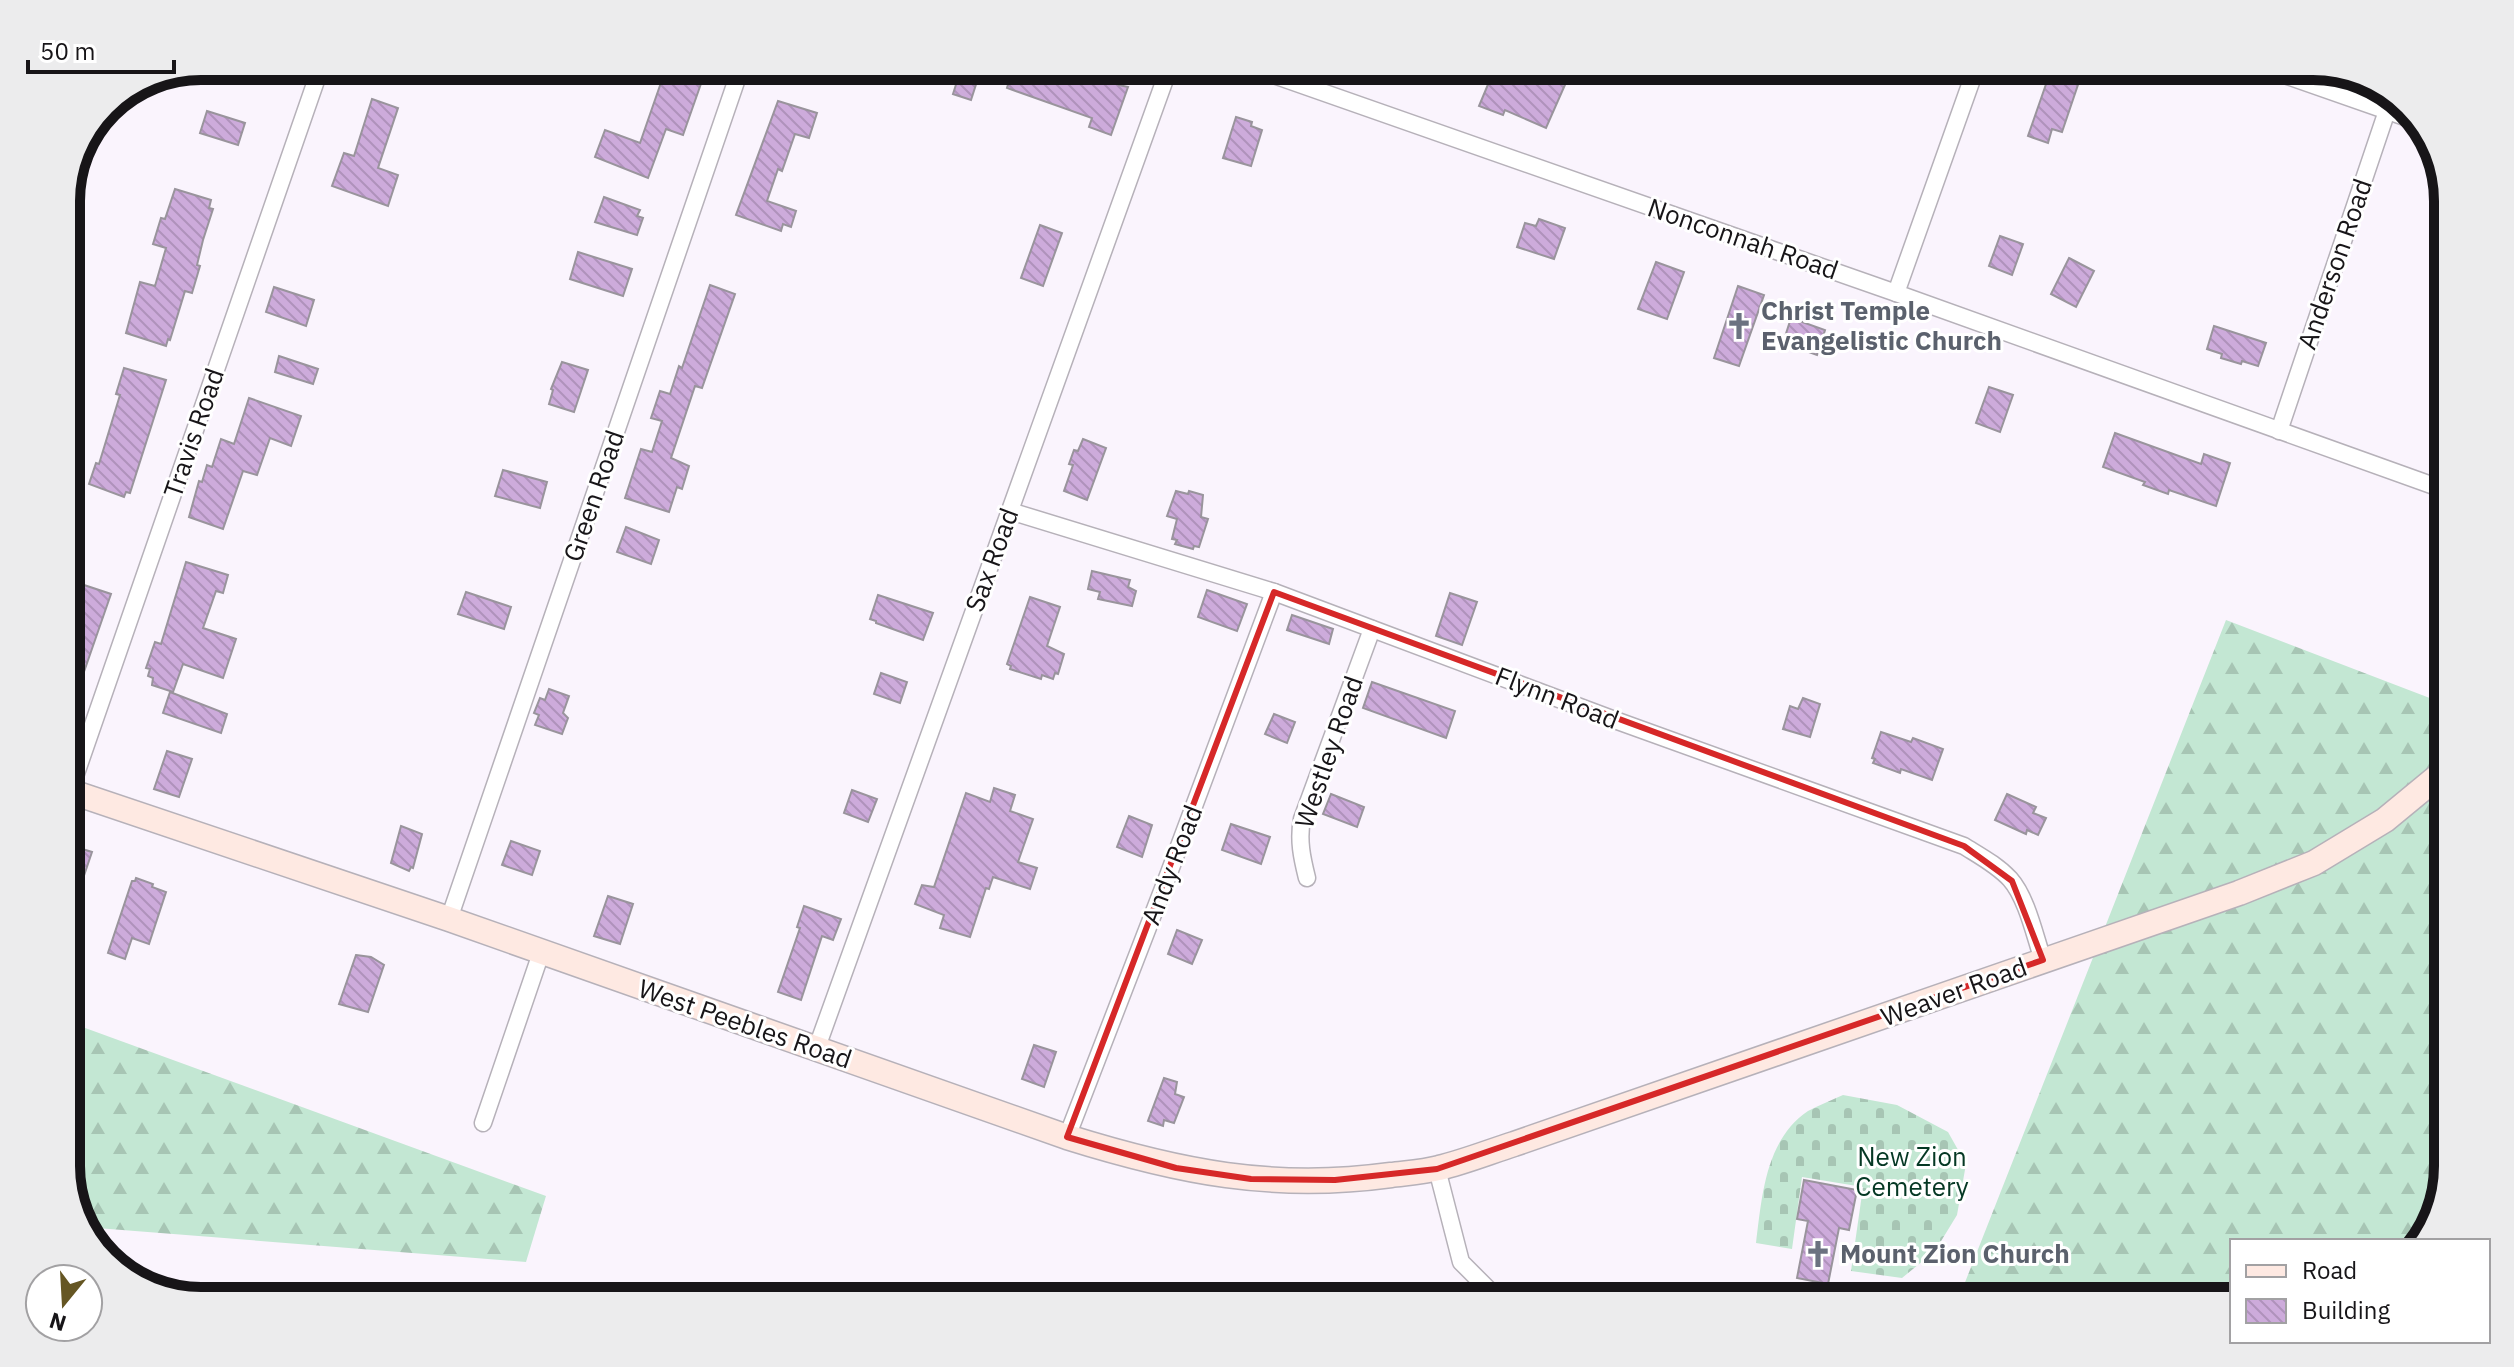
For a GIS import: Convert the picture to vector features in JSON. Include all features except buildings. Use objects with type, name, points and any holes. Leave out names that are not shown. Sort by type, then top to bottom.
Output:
[{"type":"main road","name":"Weaver Road","points":[[1437,1169],[2239,893],[2314,863],[2385,820],[2434,780]]},
{"type":"main road","name":"West Peebles Road","points":[[80,795],[449,919],[1067,1137],[1161,1164],[1211,1175],[1251,1179],[1373,1178],[1437,1169]]},
{"type":"street","name":"Travis Road","points":[[80,757],[316,80]]},
{"type":"street","name":"Green Road","points":[[449,919],[737,80]]},
{"type":"street","name":"Sax Road","points":[[816,1050],[1165,80]]},
{"type":"street","name":"Nonconnah Road","points":[[1288,80],[2434,486]]},
{"type":"street","points":[[1896,293],[1972,80]]},
{"type":"street","points":[[2307,80],[2383,102]]},
{"type":"street","name":"Anderson Road","points":[[2279,431],[2388,106]]},
{"type":"street","name":"Flynn Road","points":[[1010,511],[1274,592],[1612,719],[1964,846],[2012,881],[2030,920],[2043,960]]},
{"type":"street","name":"Andy Road","points":[[1067,1137],[1274,592]]},
{"type":"street","name":"Westley Road","points":[[1307,878],[1299,832],[1302,819],[1372,629]]},
{"type":"street","points":[[483,1123],[541,953]]},
{"type":"street","points":[[1437,1169],[1461,1262],[1486,1287]]},
{"type":"highlighted area","points":[[1274,592],[1964,846],[2012,881],[2043,960],[1437,1169],[1335,1180],[1251,1179],[1176,1168],[1067,1137]]},
{"type":"green space","points":[[2226,620],[2434,700],[2434,1166],[2430,1198],[2422,1220],[2409,1239],[2230,1239],[2230,1287],[1963,1287]]},
{"type":"green space","points":[[80,1026],[546,1196],[526,1262],[97,1228],[86,1205],[80,1174]]},
{"type":"green space","name":"New Zion Cemetery","points":[[1843,1095],[1897,1105],[1948,1132],[1966,1164],[1957,1215],[1935,1251],[1902,1278],[1851,1271],[1863,1187],[1802,1177],[1792,1249],[1756,1243],[1768,1171],[1783,1137],[1808,1111]]},
{"type":"place","name":"Christ Temple Evangelistic Church","points":[[1739,326]]},
{"type":"place","name":"Mount Zion Church","points":[[1818,1254]]}]
